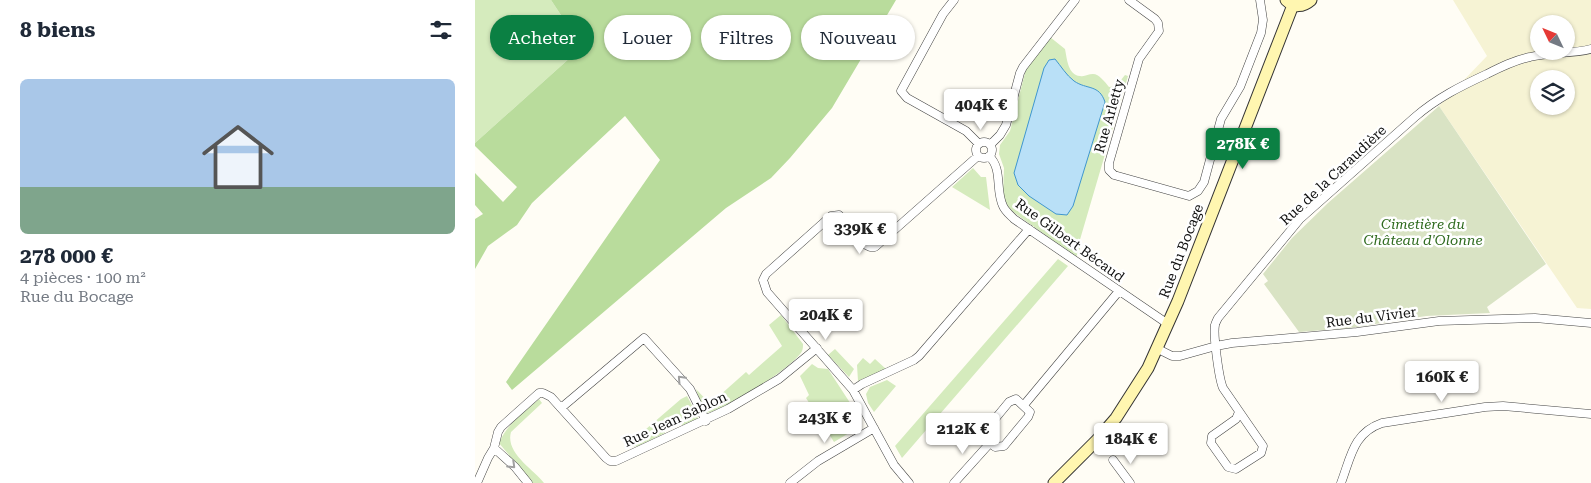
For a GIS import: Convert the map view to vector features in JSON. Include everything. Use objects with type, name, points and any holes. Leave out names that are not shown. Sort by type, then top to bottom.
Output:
[{"type":"main road","points":[[1290,3],[1303,6],[1311,0]]},
{"type":"main road","name":"Rue du Bocage","points":[[1054,483],[1116,418],[1147,372],[1169,324],[1290,3]]},
{"type":"street","points":[[954,0],[943,14],[901,91],[907,98],[966,131],[979,144]]},
{"type":"street","points":[[990,145],[1007,126],[1023,68],[1075,0]]},
{"type":"street","name":"Rue Arletty","points":[[1129,0],[1155,19],[1159,31],[1139,59],[1109,163],[1109,170],[1114,175],[1189,196],[1198,192],[1204,182],[1221,119],[1240,87],[1261,33],[1263,20],[1260,0]]},
{"type":"street","name":"Rue de la Caraudière","points":[[1239,412],[1236,419],[1211,436],[1211,443],[1228,467],[1236,470],[1261,453],[1263,446],[1223,388],[1220,380],[1215,325],[1218,318],[1305,214],[1427,106],[1452,90],[1512,62],[1531,56],[1579,52],[1591,49]]},
{"type":"street","points":[[979,144],[986,143],[990,145]]},
{"type":"street","points":[[978,156],[976,148],[979,144]]},
{"type":"street","points":[[978,156],[985,158],[989,156],[990,145]]},
{"type":"street","points":[[909,483],[894,465],[853,390],[767,292],[763,280],[766,274],[831,216],[839,215],[870,247],[875,247],[978,156]]},
{"type":"street","name":"Rue Gilbert Bécaud","points":[[989,156],[996,167],[1002,205],[1014,219],[1169,324]]},
{"type":"street","points":[[853,390],[919,356],[1029,229]]},
{"type":"street","points":[[1024,405],[1119,291]]},
{"type":"street","name":"Rue du Vivier","points":[[1158,349],[1173,356],[1180,356],[1216,346],[1447,321],[1535,318],[1591,323]]},
{"type":"street","points":[[561,408],[644,338],[690,389],[706,420]]},
{"type":"street","name":"Rue Jean Sablon","points":[[494,448],[501,427],[539,393],[547,394],[610,461],[616,461],[706,420],[765,388],[817,348]]},
{"type":"street","points":[[1016,399],[1024,405],[1029,412],[1029,417],[1004,446],[997,448],[990,443],[986,439],[985,431],[1009,402],[1016,399]]},
{"type":"street","points":[[1341,483],[1356,443],[1364,432],[1382,423],[1485,407],[1503,406],[1591,414]]},
{"type":"street","points":[[790,483],[818,461],[874,428]]},
{"type":"street","points":[[954,483],[990,443]]},
{"type":"street","points":[[477,483],[487,458],[494,448],[515,466],[528,483]]},
{"type":"street","points":[[1113,460],[1126,481]]},
{"type":"shaded area","points":[[1453,0],[1591,0],[1591,309],[1577,308],[1439,106],[1487,56]]},
{"type":"green space","points":[[475,0],[551,0],[561,15],[490,15],[490,60],[568,60],[475,143]]},
{"type":"green space","points":[[551,0],[896,0],[887,15],[801,15],[801,60],[860,60],[832,108],[771,178],[726,208],[512,390],[506,382],[660,160],[625,116],[532,203],[517,225],[488,246],[475,269],[475,219],[483,214],[475,205],[475,173],[503,202],[517,187],[475,146],[475,143],[568,60],[594,60],[594,15],[561,15]]},
{"type":"green space","points":[[1050,37],[1065,49],[1069,66],[1076,75],[1095,74],[1109,87],[1116,86],[1125,75],[1128,76],[1079,243],[1080,249],[1076,257],[1009,209],[1003,196],[1004,168],[999,154],[1000,145],[1010,131],[1026,69]]},
{"type":"green space","name":"Cimetière du Château d'Olonne","points":[[1439,106],[1546,264],[1487,307],[1490,313],[1426,316],[1350,328],[1299,332],[1264,284],[1268,281],[1263,274],[1292,238],[1328,203]]},
{"type":"green space","points":[[973,168],[981,177],[986,177],[990,210],[952,187]]},
{"type":"green space","points":[[1058,259],[1068,266],[902,458],[895,446]]},
{"type":"green space","points":[[781,315],[803,344],[802,351],[786,368],[772,378],[725,406],[704,413],[696,389],[710,404],[746,372],[749,375],[782,346],[769,325]]},
{"type":"green space","points":[[835,349],[854,369],[849,377],[828,355]]},
{"type":"green space","points":[[863,358],[870,364],[875,359],[886,369],[858,381],[857,365]]},
{"type":"green space","points":[[812,364],[818,368],[828,369],[856,412],[849,433],[834,442],[806,398],[809,395],[800,376]]},
{"type":"green space","points":[[887,380],[896,386],[874,412],[868,403],[866,394],[870,387]]},
{"type":"green space","points":[[687,396],[698,416],[697,419],[683,426],[679,419],[662,427],[665,433],[638,446],[624,448],[681,399]]},
{"type":"green space","points":[[539,399],[542,403],[511,432],[510,440],[516,454],[544,483],[532,483],[499,443],[511,424]]},
{"type":"water","points":[[1055,59],[1071,79],[1099,92],[1105,102],[1073,206],[1067,215],[1056,214],[1029,196],[1018,185],[1014,173],[1044,68],[1049,60]]}]
